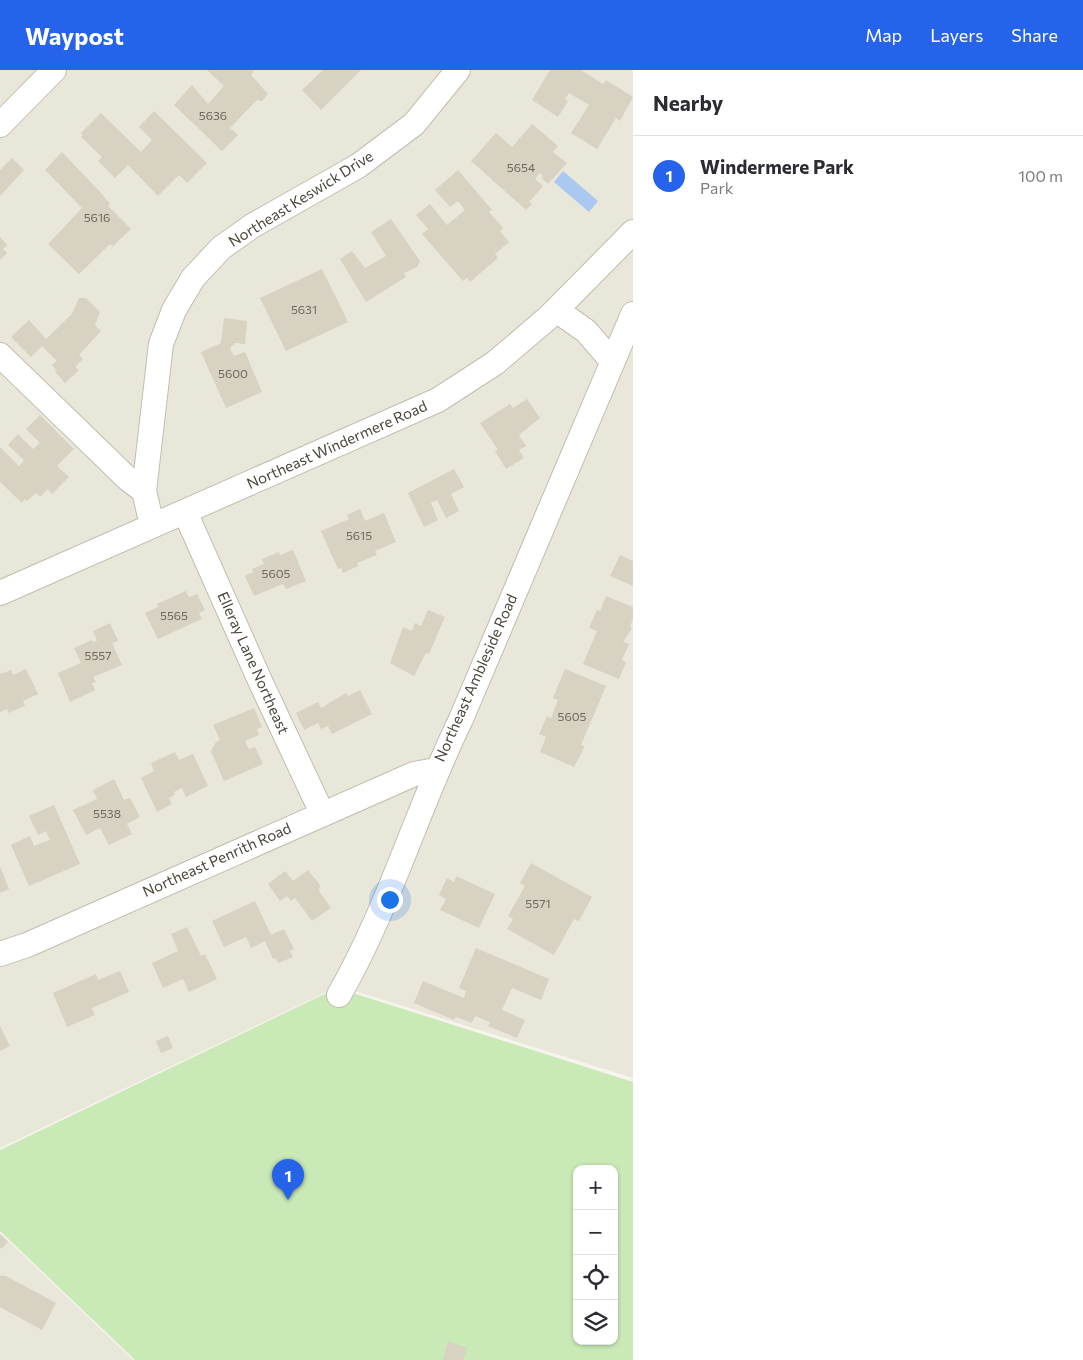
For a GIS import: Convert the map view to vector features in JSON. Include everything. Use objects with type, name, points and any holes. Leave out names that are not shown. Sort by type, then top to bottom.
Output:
[{"type":"street","points":[[0,125],[54,70]]},
{"type":"street","name":"Northeast Keswick Drive","points":[[144,491],[161,344],[174,310],[193,278],[221,248],[244,232],[358,166],[414,124],[458,70]]},
{"type":"street","name":"Northeast Windermere Road","points":[[0,593],[438,400],[495,363],[556,310],[633,232]]},
{"type":"street","points":[[556,310],[586,331],[612,361]]},
{"type":"street","name":"Northeast Ambleside Road","points":[[339,995],[357,964],[436,770],[460,719],[633,314]]},
{"type":"street","points":[[0,356],[128,479],[144,491],[152,525]]},
{"type":"street","name":"Elleray Lane Northeast","points":[[185,512],[261,684],[322,813]]},
{"type":"street","name":"Northeast Penrith Road","points":[[0,954],[36,941],[322,813],[414,774],[436,770]]},
{"type":"shaded area","points":[[0,70],[633,70],[633,1078],[339,986],[0,1148]]},
{"type":"shaded area","points":[[0,1233],[133,1360],[0,1360]]},
{"type":"green space","points":[[337,988],[633,1082],[633,1360],[135,1360],[0,1231],[0,1150]]},
{"type":"water","points":[[563,171],[598,201],[589,212],[554,182]]},
{"type":"building","points":[[207,70],[252,70],[254,71],[251,75],[268,94],[262,101],[257,100],[230,128],[238,135],[222,151],[174,105],[192,85],[208,104],[224,86]]},
{"type":"building","points":[[323,70],[361,70],[321,110],[302,90]]},
{"type":"building","points":[[550,70],[581,70],[603,84],[606,80],[633,97],[620,121],[616,118],[597,149],[571,133],[589,105],[569,93],[565,99],[568,101],[558,117],[532,100]]},
{"type":"building","points":[[154,111],[207,163],[187,183],[179,175],[158,196],[128,165],[115,178],[98,161],[102,157],[81,137],[83,135],[81,133],[101,113],[141,152],[152,140],[139,127]]},
{"type":"building","points":[[532,124],[558,146],[553,152],[567,163],[548,184],[541,178],[543,176],[540,173],[535,179],[543,186],[529,202],[532,204],[526,210],[471,161],[496,133],[512,147]]},
{"type":"building","points":[[62,152],[101,193],[110,204],[108,206],[131,229],[113,246],[110,244],[79,274],[48,244],[82,208],[45,170]]},
{"type":"building","points":[[12,158],[24,170],[0,196],[0,170]]},
{"type":"building","points":[[458,170],[492,210],[489,212],[503,228],[500,231],[509,242],[495,254],[498,258],[470,282],[467,278],[463,281],[422,234],[428,229],[416,215],[430,204],[447,225],[465,210],[458,201],[450,207],[435,190]]},
{"type":"building","points":[[391,219],[420,261],[417,267],[404,273],[406,277],[366,302],[340,259],[352,251],[365,268],[386,256],[371,232]]},
{"type":"building","points":[[0,237],[7,245],[3,249],[7,253],[0,260]]},
{"type":"building","points":[[322,269],[348,322],[286,351],[260,298]]},
{"type":"building","points":[[79,298],[86,298],[100,312],[95,325],[101,331],[79,355],[83,359],[75,367],[79,370],[65,383],[55,372],[57,371],[52,365],[57,361],[42,346],[31,357],[11,337],[29,320],[46,339],[72,314]]},
{"type":"building","points":[[224,318],[247,321],[245,344],[235,343],[230,348],[234,356],[245,352],[262,392],[226,408],[201,352],[221,343]]},
{"type":"building","points":[[527,399],[540,418],[519,435],[526,446],[519,450],[524,458],[506,469],[495,451],[498,450],[480,423],[510,404],[513,408]]},
{"type":"building","points":[[40,415],[74,449],[57,466],[69,477],[52,494],[48,489],[40,497],[36,493],[27,501],[25,499],[22,503],[0,482],[0,447],[19,466],[24,460],[8,445],[18,434],[33,449],[40,443],[26,429]]},
{"type":"building","points":[[454,469],[464,487],[451,494],[459,511],[446,518],[437,500],[431,503],[438,520],[424,527],[408,493]]},
{"type":"building","points":[[360,509],[365,521],[384,513],[396,542],[375,551],[377,555],[357,563],[358,566],[343,573],[341,568],[338,569],[321,531],[349,519],[347,515]]},
{"type":"building","points":[[293,550],[306,581],[286,589],[283,584],[254,596],[245,576],[253,572],[252,569],[264,564],[262,559],[279,552],[280,555]]},
{"type":"building","points":[[620,555],[633,561],[633,586],[610,576]]},
{"type":"building","points":[[186,591],[189,597],[197,594],[205,610],[199,613],[202,619],[158,639],[145,613],[158,607],[157,604]]},
{"type":"building","points":[[606,596],[633,607],[633,619],[630,627],[632,628],[623,642],[629,644],[622,660],[626,662],[619,679],[583,664],[597,631],[589,628],[597,610],[600,611]]},
{"type":"building","points":[[428,610],[445,617],[429,654],[426,653],[414,676],[390,663],[403,627],[412,631],[415,623],[421,626]]},
{"type":"building","points":[[110,623],[118,641],[112,643],[122,665],[93,677],[96,682],[92,683],[95,690],[70,702],[58,673],[81,663],[74,648],[92,640],[93,642],[97,641],[93,631]]},
{"type":"building","points":[[26,669],[38,694],[23,701],[25,706],[8,713],[7,709],[0,712],[0,671],[1,674],[11,670],[13,675]]},
{"type":"building","points":[[565,669],[606,686],[581,745],[584,746],[583,750],[574,767],[540,752],[546,737],[539,734],[547,716],[551,718],[558,700],[553,698]]},
{"type":"building","points":[[360,690],[372,714],[332,734],[328,726],[321,729],[318,723],[304,730],[296,713],[318,702],[321,708],[346,693],[348,696]]},
{"type":"building","points":[[254,708],[262,727],[257,729],[259,735],[245,741],[249,749],[255,747],[263,764],[224,781],[211,751],[216,742],[220,740],[213,725]]},
{"type":"building","points":[[175,752],[179,760],[193,754],[208,786],[186,797],[182,788],[174,792],[175,795],[169,798],[172,804],[157,812],[141,778],[154,771],[151,763]]},
{"type":"building","points":[[114,779],[124,800],[130,798],[140,817],[127,824],[132,834],[109,845],[100,828],[86,835],[73,810],[97,799],[93,790]]},
{"type":"building","points":[[54,805],[80,864],[29,886],[11,845],[30,836],[34,846],[50,840],[46,831],[38,835],[29,816]]},
{"type":"building","points":[[531,863],[592,897],[579,921],[574,919],[554,955],[507,929],[513,919],[508,916],[525,886],[520,883]]},
{"type":"building","points":[[0,866],[9,889],[0,893]]},
{"type":"building","points":[[308,870],[320,885],[319,891],[331,908],[312,921],[295,898],[291,901],[287,896],[280,901],[268,884],[285,871],[293,881]]},
{"type":"building","points":[[456,876],[495,894],[479,928],[440,910],[446,899],[439,895],[447,878],[454,882]]},
{"type":"building","points":[[255,901],[271,935],[284,929],[294,949],[290,951],[293,957],[278,963],[276,958],[273,959],[265,941],[251,948],[246,937],[224,947],[212,921]]},
{"type":"building","points":[[187,927],[201,956],[205,954],[217,979],[189,992],[183,979],[163,988],[152,963],[178,951],[171,934]]},
{"type":"building","points":[[476,948],[549,979],[541,1000],[512,988],[502,1010],[525,1020],[517,1038],[488,1026],[490,1022],[475,1016],[472,1023],[456,1017],[454,1020],[414,1003],[423,981],[464,998],[466,991],[459,988]]},
{"type":"building","points":[[120,971],[129,992],[92,1008],[95,1015],[67,1027],[53,993],[96,974],[98,980]]},
{"type":"building","points":[[0,1026],[10,1046],[0,1051]]},
{"type":"building","points":[[168,1036],[173,1048],[161,1053],[156,1041]]},
{"type":"building","points":[[0,1234],[8,1242],[1,1249],[0,1247]]},
{"type":"building","points":[[0,1276],[6,1276],[56,1303],[42,1330],[0,1307]]},
{"type":"building","points":[[448,1341],[467,1348],[463,1360],[443,1360]]},
{"type":"place","name":"Windermere Park","points":[[288,1200]]}]
